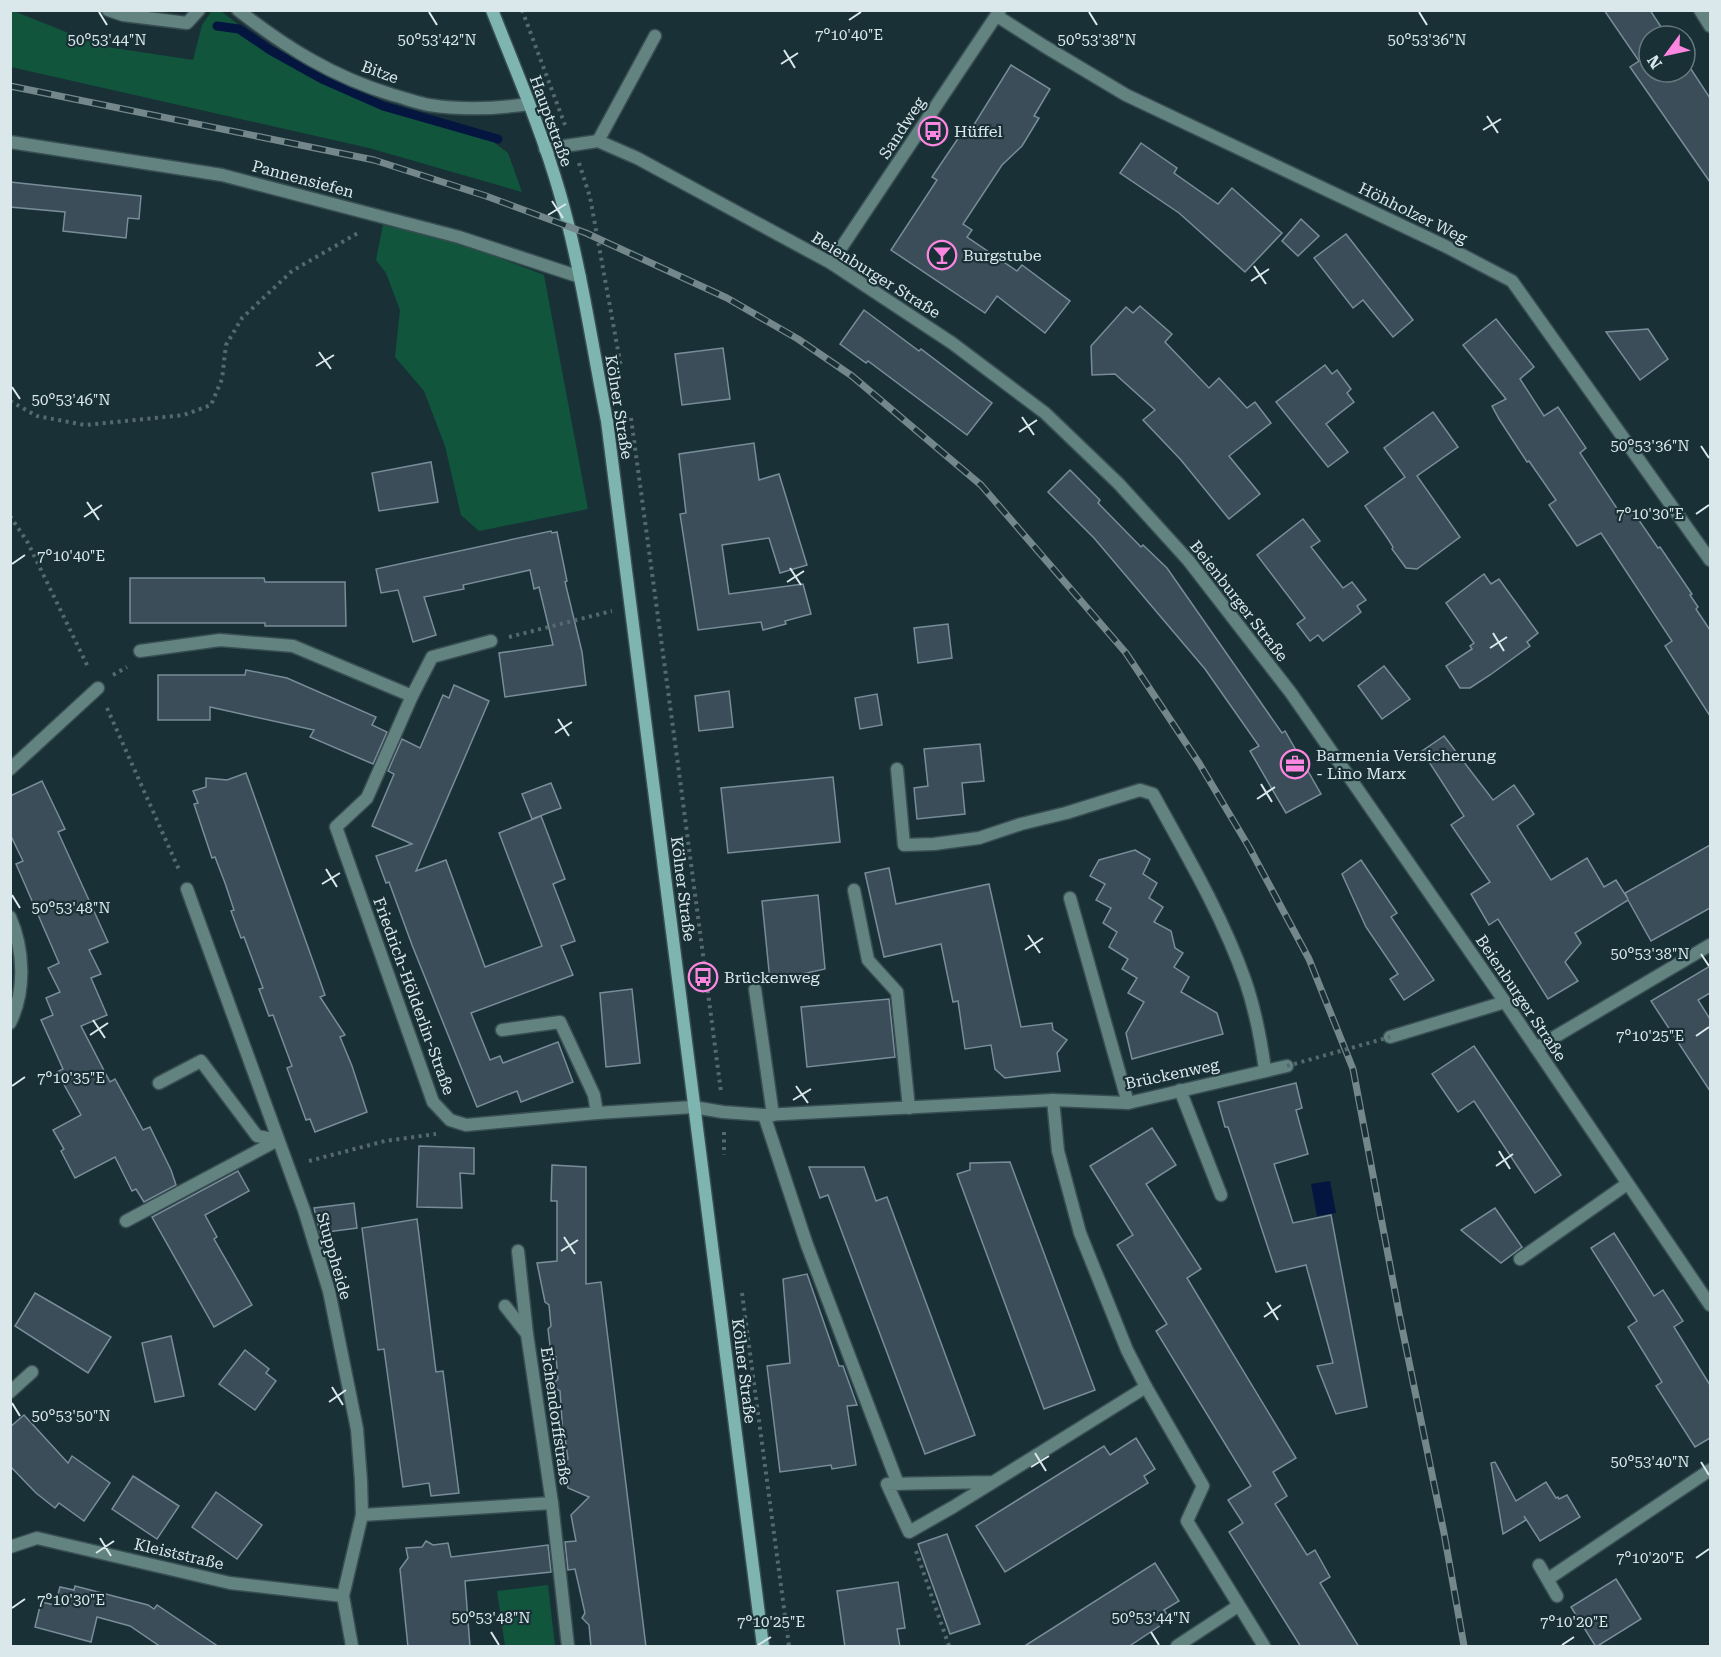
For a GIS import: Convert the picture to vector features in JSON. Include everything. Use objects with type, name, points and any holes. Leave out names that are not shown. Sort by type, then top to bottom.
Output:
[{"type":"main road","name":"Hauptstraße","points":[[492,10],[545,149],[573,245]]},
{"type":"main road","name":"Kölner Straße","points":[[573,245],[607,421],[763,1647]]},
{"type":"street","points":[[108,10],[123,15],[187,23],[199,10]]},
{"type":"street","name":"Bitze","points":[[238,10],[272,36],[321,67],[375,89],[427,105],[494,109],[529,104]]},
{"type":"street","points":[[1700,10],[1710,26]]},
{"type":"street","name":"Sandweg","points":[[831,263],[998,13]]},
{"type":"street","name":"Höhholzer Weg","points":[[998,13],[1126,95],[1435,241],[1512,281],[1710,560]]},
{"type":"street","points":[[545,149],[598,141],[655,36]]},
{"type":"street","name":"Beienburger Straße","points":[[598,141],[637,158],[831,263],[952,343],[1045,413],[1119,484],[1188,560],[1291,693],[1505,1002],[1710,1305]]},
{"type":"street","name":"Pannensiefen","points":[[10,142],[222,175],[459,237],[580,277]]},
{"type":"street","points":[[140,651],[220,640],[293,646],[412,696]]},
{"type":"street","name":"Friedrich-Hölderlin-Straße","points":[[491,641],[432,657],[412,696],[367,798],[336,827],[434,1102],[450,1120],[466,1125],[693,1107]]},
{"type":"street","points":[[10,770],[102,683]]},
{"type":"street","points":[[897,769],[904,845],[979,838],[1140,790],[1153,794],[1209,895],[1245,980],[1260,1035],[1265,1071]]},
{"type":"street","name":"Stuppheide","points":[[187,889],[304,1210],[329,1291],[357,1429],[362,1515],[343,1596],[352,1647]]},
{"type":"street","points":[[854,890],[868,960],[897,992],[909,1108]]},
{"type":"street","points":[[1070,898],[1128,1102]]},
{"type":"street","points":[[10,917],[19,944],[21,969],[18,995],[10,1023]]},
{"type":"street","points":[[1536,1048],[1710,945]]},
{"type":"street","points":[[755,989],[768,1115],[807,1245],[898,1484]]},
{"type":"street","points":[[1390,1037],[1505,1002]]},
{"type":"street","points":[[502,1030],[560,1022],[594,1095],[597,1113]]},
{"type":"street","points":[[159,1083],[201,1061],[257,1136],[278,1140]]},
{"type":"street","name":"Brückenweg","points":[[693,1107],[768,1115],[1053,1100],[1128,1102],[1287,1066]]},
{"type":"street","points":[[1180,1090],[1221,1195]]},
{"type":"street","points":[[1053,1100],[1058,1150],[1080,1233],[1127,1350],[1203,1486],[1186,1521],[1264,1647]]},
{"type":"street","points":[[126,1221],[278,1140]]},
{"type":"street","points":[[1520,1259],[1628,1184]]},
{"type":"street","points":[[518,1251],[527,1334]]},
{"type":"street","name":"Eichendorffstraße","points":[[505,1306],[527,1334],[552,1503],[568,1647]]},
{"type":"street","points":[[10,1392],[32,1372]]},
{"type":"street","points":[[992,1482],[887,1484],[909,1532],[992,1482],[1146,1387]]},
{"type":"street","points":[[1548,1579],[1710,1470]]},
{"type":"street","name":"Eichendorffstraße","points":[[362,1515],[552,1503]]},
{"type":"street","name":"Kleiststraße","points":[[10,1547],[38,1538],[230,1583],[343,1596]]},
{"type":"street","points":[[1539,1565],[1557,1596]]},
{"type":"street","points":[[1177,1647],[1238,1606]]},
{"type":"path","points":[[522,10],[573,144]]},
{"type":"path","points":[[10,401],[37,416],[85,425],[184,415],[211,405],[222,379],[226,345],[242,318],[292,271],[385,218]]},
{"type":"path","points":[[491,641],[592,617],[630,605]]},
{"type":"path","points":[[102,683],[124,670],[140,651]]},
{"type":"path","points":[[1287,1066],[1390,1037]]},
{"type":"path","points":[[723,1112],[724,1158]]},
{"type":"path","points":[[288,1167],[385,1141],[435,1135],[450,1120]]},
{"type":"path","points":[[741,1286],[789,1647]]},
{"type":"path","points":[[909,1532],[949,1647]]},
{"type":"green space","points":[[11,10],[101,46],[193,60],[202,25],[211,12],[221,11],[253,36],[303,69],[383,104],[459,124],[458,131],[492,141],[508,153],[522,192],[369,148],[11,67]]},
{"type":"green space","points":[[383,225],[457,242],[544,275],[588,509],[479,531],[461,515],[445,446],[424,391],[395,357],[400,310],[386,273],[376,260]]},
{"type":"green space","points":[[548,1585],[555,1646],[505,1646],[497,1591]]},
{"type":"water","points":[[1330,1181],[1336,1213],[1317,1216],[1311,1184]]},
{"type":"building","points":[[1604,10],[1650,10],[1659,24],[1637,24],[1637,58]]},
{"type":"building","points":[[1637,62],[1637,77],[1630,67]]},
{"type":"building","points":[[1011,65],[1050,89],[1034,116],[1039,118],[1022,146],[1002,165],[963,224],[972,230],[967,237],[1017,271],[1022,265],[1070,301],[1045,333],[997,296],[985,313],[891,250],[937,180],[932,177],[959,137],[961,138],[969,126],[972,128]]},
{"type":"building","points":[[1697,78],[1710,98],[1710,182],[1642,84],[1697,84]]},
{"type":"building","points":[[1141,143],[1177,168],[1174,173],[1218,204],[1232,188],[1282,233],[1245,272],[1179,213],[1120,173]]},
{"type":"building","points":[[10,182],[141,196],[139,219],[128,218],[126,238],[63,231],[65,212],[10,207]]},
{"type":"building","points":[[1301,219],[1319,236],[1298,256],[1282,241]]},
{"type":"building","points":[[1346,234],[1413,320],[1393,337],[1363,300],[1353,308],[1314,258]]},
{"type":"building","points":[[1140,306],[1172,334],[1165,342],[1209,388],[1219,378],[1247,408],[1255,402],[1271,423],[1229,456],[1260,494],[1229,519],[1181,460],[1143,420],[1155,410],[1115,374],[1092,375],[1091,346],[1126,307],[1133,313]]},
{"type":"building","points":[[864,310],[919,351],[921,349],[992,403],[967,435],[868,361],[866,363],[840,344]]},
{"type":"building","points":[[1496,319],[1534,367],[1520,379],[1544,416],[1558,407],[1586,448],[1580,453],[1622,516],[1632,510],[1692,594],[1690,595],[1698,607],[1696,609],[1710,630],[1710,716],[1665,646],[1672,641],[1601,533],[1577,546],[1549,505],[1556,500],[1529,461],[1527,462],[1499,419],[1492,406],[1506,399],[1463,345]]},
{"type":"building","points":[[1648,329],[1668,359],[1640,380],[1606,332]]},
{"type":"building","points":[[723,348],[730,399],[682,405],[675,354]]},
{"type":"building","points":[[1325,365],[1332,374],[1337,370],[1351,389],[1347,393],[1354,402],[1326,424],[1348,452],[1328,467],[1276,402]]},
{"type":"building","points":[[1433,412],[1458,447],[1417,476],[1460,537],[1417,569],[1406,568],[1365,506],[1405,477],[1384,448]]},
{"type":"building","points":[[754,443],[759,480],[779,474],[807,565],[780,573],[769,538],[722,545],[729,594],[803,584],[811,614],[763,630],[761,622],[698,630],[680,514],[686,513],[679,454]]},
{"type":"building","points":[[431,462],[438,502],[379,511],[372,473]]},
{"type":"building","points":[[1070,470],[1141,547],[1143,545],[1167,568],[1282,733],[1285,731],[1321,794],[1286,813],[1250,751],[1259,746],[1205,669],[1094,538],[1048,492]]},
{"type":"building","points":[[1303,519],[1320,541],[1311,547],[1343,588],[1352,582],[1366,600],[1357,606],[1361,612],[1323,641],[1318,635],[1310,641],[1297,624],[1305,618],[1257,555]]},
{"type":"building","points":[[551,531],[552,533],[557,532],[567,581],[565,582],[582,652],[586,685],[505,697],[499,653],[553,645],[539,587],[534,589],[530,570],[463,585],[464,589],[424,597],[436,635],[413,642],[398,590],[381,593],[376,569]]},
{"type":"building","points":[[1484,574],[1491,584],[1499,579],[1538,633],[1527,642],[1530,646],[1490,675],[1470,688],[1460,688],[1446,666],[1472,649],[1470,646],[1474,643],[1446,603]]},
{"type":"building","points":[[130,578],[264,578],[265,582],[345,582],[346,626],[265,626],[265,623],[130,623]]},
{"type":"building","points":[[948,624],[952,658],[918,663],[914,628]]},
{"type":"building","points":[[1384,666],[1410,699],[1382,719],[1358,686]]},
{"type":"building","points":[[246,670],[287,678],[376,717],[372,725],[387,732],[373,764],[310,737],[314,730],[210,707],[210,720],[158,720],[158,675],[245,675]]},
{"type":"building","points":[[454,685],[489,701],[416,871],[446,860],[485,967],[542,946],[499,833],[541,816],[565,879],[553,884],[575,941],[561,946],[573,975],[471,1013],[490,1060],[500,1056],[503,1063],[558,1042],[573,1082],[521,1102],[517,1091],[477,1107],[389,882],[386,883],[376,856],[412,844],[372,826],[394,774],[388,771],[402,739],[420,748],[443,695],[449,698]]},
{"type":"building","points":[[729,691],[733,727],[699,731],[695,696]]},
{"type":"building","points":[[877,694],[882,725],[860,729],[855,698]]},
{"type":"building","points":[[1444,736],[1493,800],[1514,785],[1534,814],[1517,826],[1551,880],[1587,858],[1604,887],[1616,880],[1628,899],[1625,893],[1710,845],[1710,908],[1651,941],[1628,900],[1575,933],[1581,943],[1565,962],[1578,981],[1548,999],[1498,919],[1489,925],[1471,894],[1490,882],[1451,825],[1464,816],[1422,751]]},
{"type":"building","points":[[980,744],[984,781],[962,783],[965,814],[917,819],[914,788],[928,786],[924,749]]},
{"type":"building","points":[[246,773],[325,995],[320,997],[345,1035],[340,1037],[367,1112],[315,1132],[310,1119],[306,1120],[287,1068],[292,1066],[273,1015],[269,1016],[259,989],[263,988],[244,937],[241,938],[231,911],[234,910],[225,883],[215,857],[212,858],[194,804],[198,803],[193,791],[206,787],[206,778],[227,780]]},
{"type":"building","points":[[833,777],[840,842],[728,853],[721,788]]},
{"type":"building","points":[[42,781],[65,829],[58,832],[108,942],[89,950],[101,974],[91,978],[107,1015],[81,1026],[110,1082],[115,1079],[143,1130],[150,1127],[176,1185],[144,1202],[136,1189],[132,1191],[115,1157],[75,1178],[61,1151],[64,1149],[53,1130],[81,1115],[57,1072],[63,1069],[41,1020],[53,1015],[46,998],[60,992],[48,968],[59,963],[16,864],[23,861],[10,834],[10,796]]},
{"type":"building","points":[[551,783],[561,808],[532,819],[522,794]]},
{"type":"building","points":[[1135,850],[1150,859],[1143,874],[1157,883],[1149,898],[1163,907],[1154,922],[1171,931],[1175,948],[1183,953],[1174,967],[1189,977],[1181,992],[1217,1013],[1223,1034],[1132,1059],[1126,1033],[1144,1002],[1128,993],[1137,978],[1122,969],[1128,959],[1109,947],[1117,932],[1103,923],[1111,908],[1096,900],[1105,884],[1090,876],[1099,860]]},
{"type":"building","points":[[1361,860],[1397,913],[1391,917],[1434,980],[1404,1000],[1390,979],[1398,974],[1366,927],[1342,874]]},
{"type":"building","points":[[889,868],[896,904],[989,884],[1021,1027],[1052,1023],[1053,1030],[1067,1040],[1057,1053],[1060,1071],[1005,1078],[995,1069],[991,1045],[965,1049],[958,1001],[953,1002],[941,944],[884,957],[865,873]]},
{"type":"building","points":[[818,895],[825,969],[770,981],[762,901]]},
{"type":"building","points":[[1710,966],[1710,993],[1698,1000],[1710,1019],[1710,1091],[1651,1001]]},
{"type":"building","points":[[632,989],[640,1063],[606,1067],[600,993]]},
{"type":"building","points":[[889,999],[895,1057],[807,1067],[801,1007]]},
{"type":"building","points":[[1474,1046],[1561,1175],[1535,1193],[1474,1101],[1458,1112],[1432,1074]]},
{"type":"building","points":[[1296,1083],[1302,1108],[1296,1110],[1308,1154],[1274,1164],[1293,1223],[1331,1215],[1367,1407],[1336,1414],[1317,1366],[1333,1363],[1306,1265],[1276,1272],[1218,1102]]},
{"type":"building","points":[[1152,1128],[1176,1165],[1146,1184],[1201,1269],[1187,1278],[1296,1458],[1273,1472],[1287,1496],[1275,1504],[1307,1555],[1315,1550],[1330,1577],[1320,1583],[1359,1647],[1301,1647],[1229,1532],[1243,1523],[1228,1500],[1251,1486],[1156,1331],[1167,1324],[1117,1245],[1133,1235],[1090,1166]]},
{"type":"building","points":[[419,1146],[474,1148],[474,1174],[460,1173],[462,1208],[417,1207]]},
{"type":"building","points":[[1010,1162],[1095,1390],[1044,1409],[957,1174],[970,1170],[970,1163]]},
{"type":"building","points":[[552,1165],[586,1167],[586,1284],[601,1282],[646,1647],[591,1647],[589,1625],[582,1618],[585,1613],[575,1569],[568,1570],[565,1542],[576,1541],[571,1515],[589,1497],[568,1488],[564,1463],[568,1459],[563,1436],[560,1391],[551,1386],[558,1379],[556,1357],[551,1354],[548,1329],[551,1326],[549,1305],[545,1302],[537,1263],[557,1261],[557,1201],[551,1201]]},
{"type":"building","points":[[809,1167],[864,1167],[876,1201],[887,1197],[975,1435],[925,1454],[828,1195],[820,1198]]},
{"type":"building","points":[[238,1171],[249,1191],[205,1215],[217,1237],[214,1239],[252,1305],[214,1327],[152,1217]]},
{"type":"building","points":[[354,1203],[357,1228],[320,1233],[314,1208]]},
{"type":"building","points":[[1495,1208],[1522,1247],[1501,1263],[1461,1230]]},
{"type":"building","points":[[417,1219],[436,1372],[443,1371],[459,1493],[431,1496],[429,1483],[403,1487],[384,1349],[378,1350],[362,1228]]},
{"type":"building","points":[[1614,1233],[1654,1296],[1663,1290],[1683,1321],[1674,1327],[1710,1385],[1710,1438],[1695,1447],[1656,1386],[1662,1382],[1628,1327],[1637,1321],[1591,1248]]},
{"type":"building","points":[[807,1274],[839,1366],[843,1366],[857,1405],[847,1406],[856,1465],[832,1469],[831,1465],[780,1472],[767,1366],[790,1363],[783,1279]]},
{"type":"building","points":[[35,1293],[111,1337],[88,1373],[15,1326]]},
{"type":"building","points":[[171,1336],[184,1396],[155,1402],[142,1343]]},
{"type":"building","points":[[245,1350],[269,1369],[266,1373],[276,1381],[255,1410],[219,1384]]},
{"type":"building","points":[[24,1415],[68,1463],[72,1456],[110,1483],[84,1521],[59,1503],[55,1508],[36,1493],[10,1466],[10,1427]]},
{"type":"building","points":[[1136,1438],[1155,1469],[1144,1476],[1148,1483],[1005,1572],[976,1526],[1104,1446],[1110,1455]]},
{"type":"building","points":[[1495,1462],[1516,1501],[1546,1482],[1556,1498],[1567,1495],[1580,1517],[1540,1541],[1524,1516],[1526,1520],[1503,1534],[1491,1463]]},
{"type":"building","points":[[133,1476],[179,1506],[157,1539],[112,1509]]},
{"type":"building","points":[[216,1492],[262,1525],[237,1559],[192,1527]]},
{"type":"building","points":[[947,1534],[980,1624],[950,1634],[918,1544]]},
{"type":"building","points":[[426,1541],[433,1545],[448,1543],[451,1557],[548,1545],[551,1572],[465,1581],[470,1647],[408,1647],[400,1569],[408,1558],[406,1548],[422,1547]]},
{"type":"building","points":[[1155,1563],[1179,1601],[1164,1610],[1170,1619],[1128,1647],[1023,1647]]},
{"type":"building","points":[[1616,1579],[1641,1619],[1596,1647],[1571,1607]]},
{"type":"building","points":[[898,1582],[905,1628],[897,1629],[900,1647],[845,1647],[837,1591]]},
{"type":"building","points":[[75,1586],[148,1605],[154,1609],[157,1605],[219,1647],[161,1647],[130,1626],[97,1617],[91,1642],[35,1627],[41,1602],[55,1605],[60,1587],[74,1590]]},
{"type":"waterway","points":[[217,26],[239,29],[270,50],[324,80],[383,106],[498,139]]},
{"type":"railway","points":[[10,86],[374,160],[486,196],[586,233],[727,298],[798,339],[852,376],[981,485],[1126,653],[1199,763],[1249,847],[1309,959],[1353,1069],[1464,1646]]},
{"type":"place","name":"Hüffel","points":[[933,131]]},
{"type":"place","name":"Burgstube","points":[[942,255]]},
{"type":"place","name":"Barmenia Versicherung - Lino Marx","points":[[1295,764]]},
{"type":"place","name":"Brückenweg","points":[[703,977]]}]
